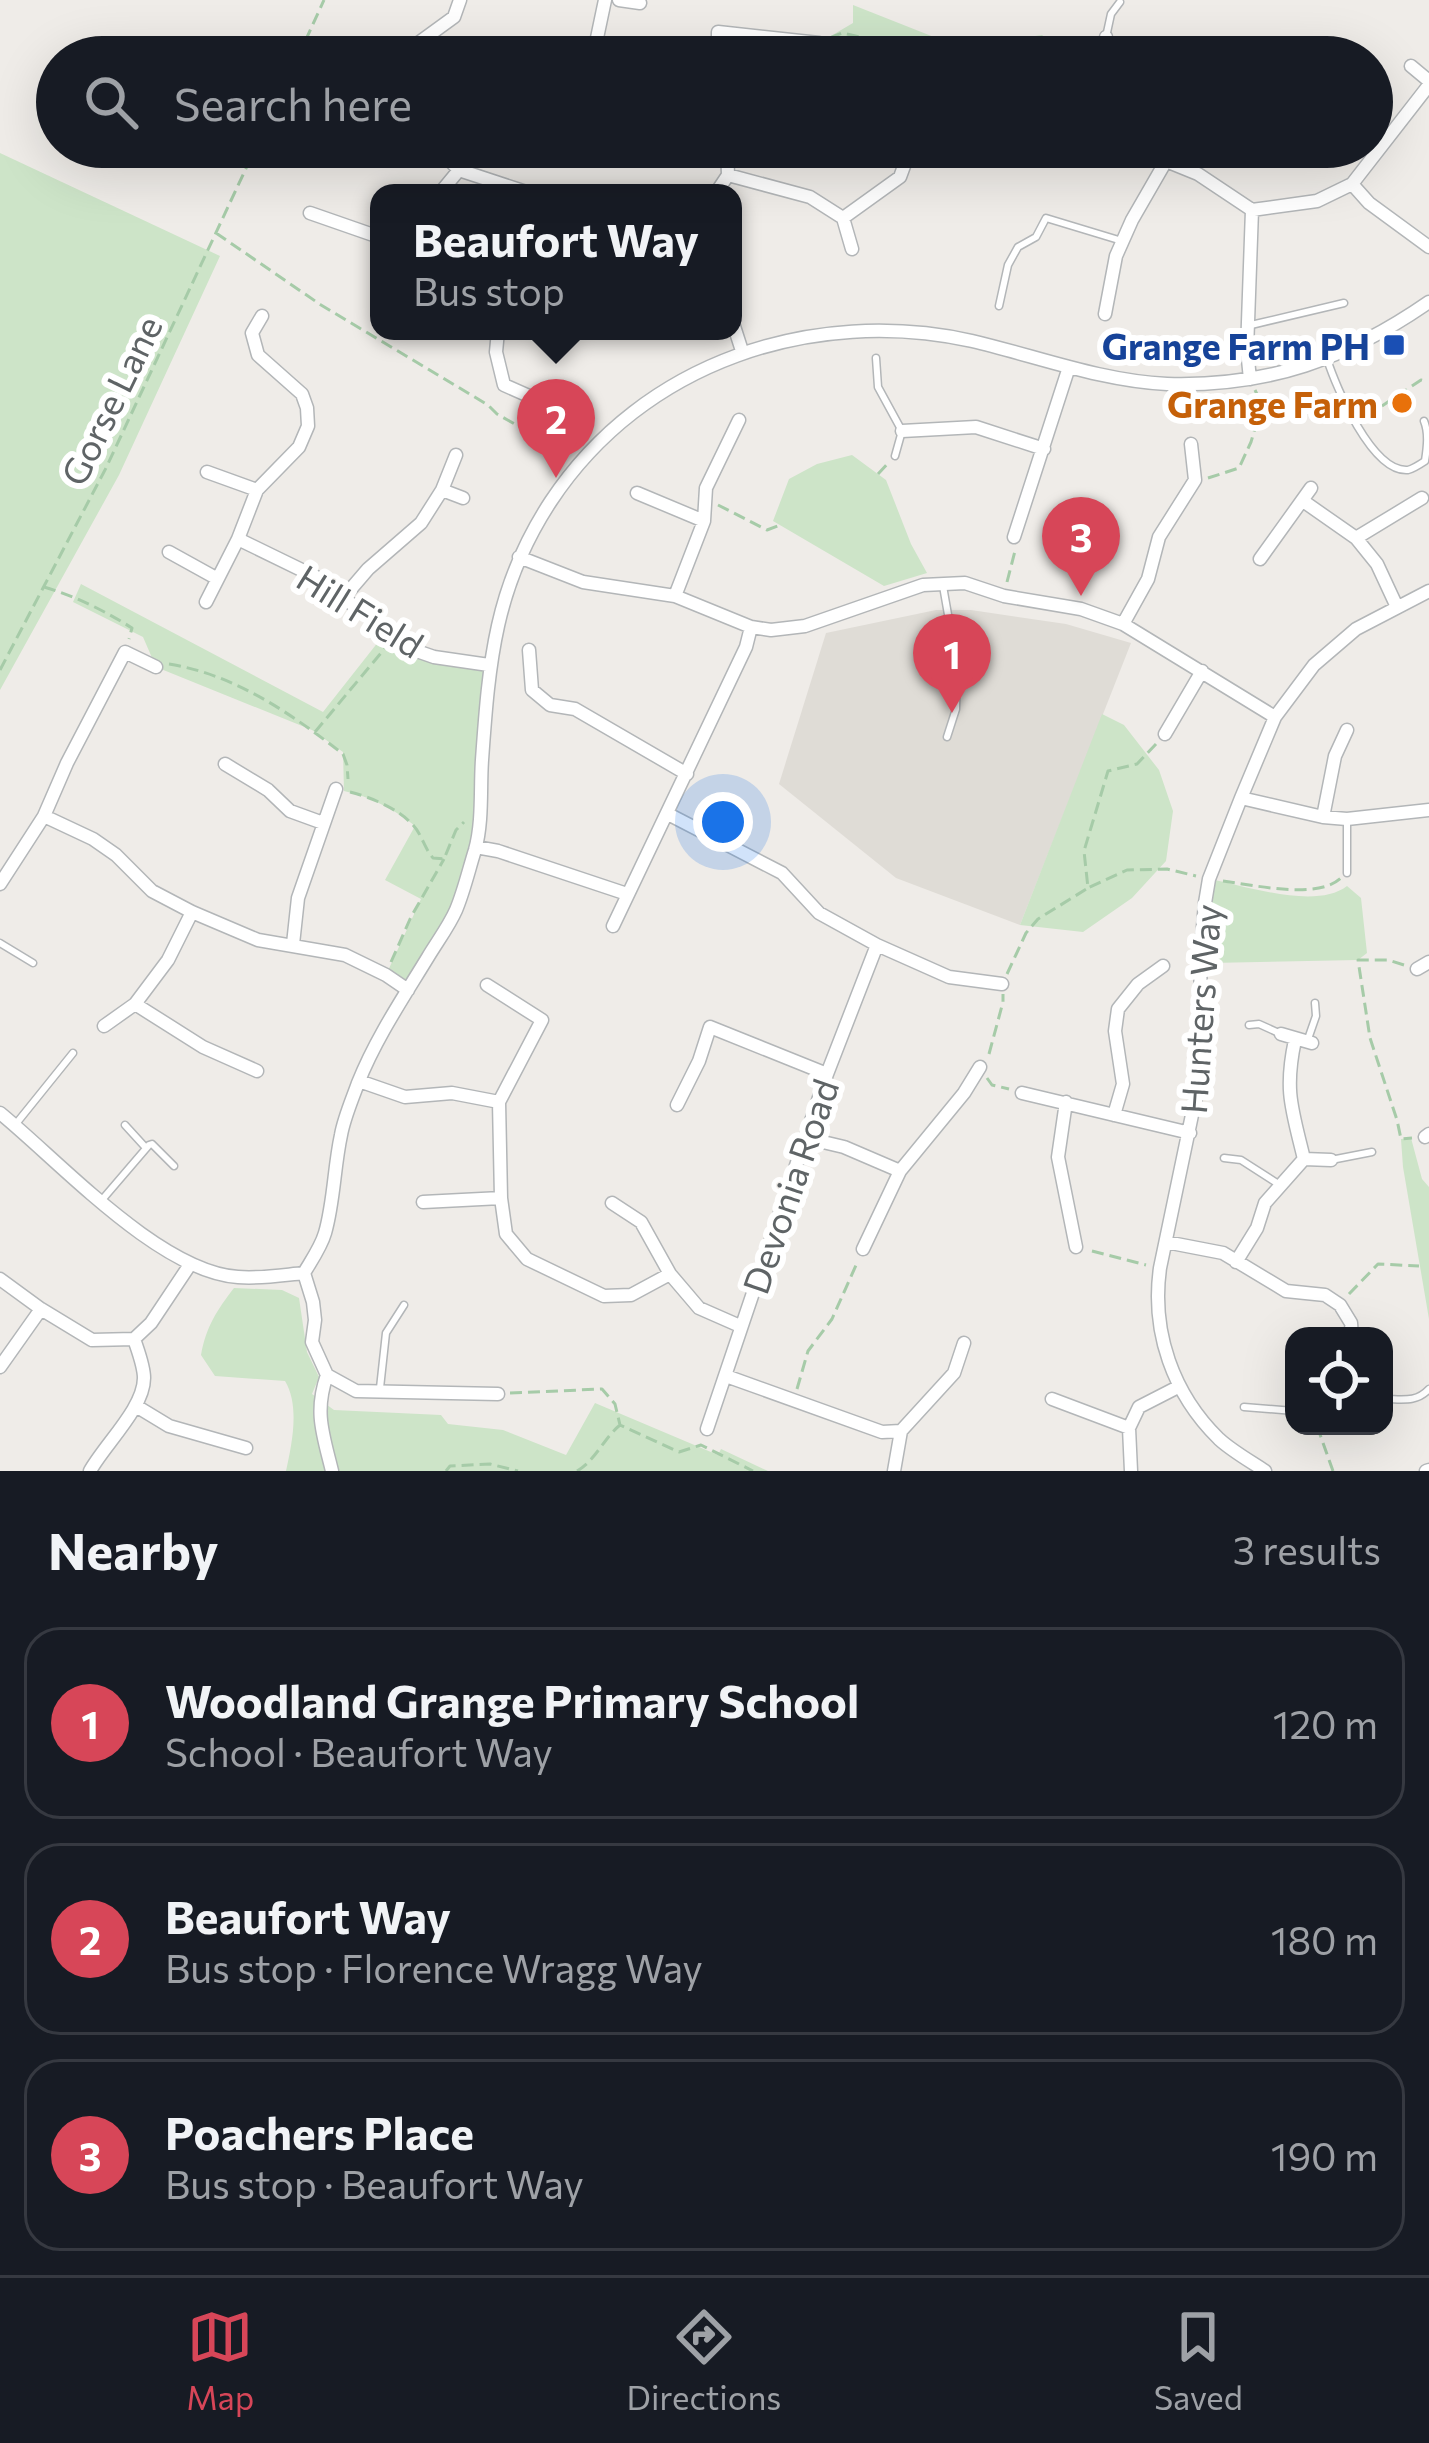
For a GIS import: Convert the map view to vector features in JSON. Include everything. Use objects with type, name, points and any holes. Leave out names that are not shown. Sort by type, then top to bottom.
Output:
[{"type":"street","points":[[428,36],[454,17],[460,0]]},
{"type":"street","points":[[597,36],[604,0]]},
{"type":"street","points":[[619,0],[640,3]]},
{"type":"street","points":[[718,36],[718,32],[752,36]]},
{"type":"street","points":[[1393,130],[1429,83],[1411,67]]},
{"type":"street","points":[[722,184],[728,168]]},
{"type":"street","points":[[843,218],[900,177],[903,168]]},
{"type":"street","points":[[1105,314],[1116,256],[1159,168]]},
{"type":"street","points":[[1188,168],[1252,209],[1317,201],[1352,184],[1364,168]]},
{"type":"street","points":[[447,184],[459,170],[502,184]]},
{"type":"street","points":[[728,175],[810,196],[843,218],[852,249]]},
{"type":"street","points":[[1352,184],[1429,247]]},
{"type":"street","points":[[1250,379],[1247,326],[1252,209]]},
{"type":"street","points":[[310,213],[370,234]]},
{"type":"street","points":[[498,1394],[356,1390],[327,1375],[312,1342],[314,1302],[304,1274],[325,1234],[341,1131],[359,1081],[376,1042],[455,912],[476,847],[489,665],[501,608],[519,556],[575,469],[620,423],[684,378],[742,351],[850,329],[910,331],[970,341],[1069,367],[1172,384],[1250,379],[1327,359],[1387,332],[1429,302]]},
{"type":"street","points":[[206,602],[257,490],[299,447],[308,426],[302,394],[258,355],[252,333],[262,316]]},
{"type":"street","points":[[236,331],[252,333]]},
{"type":"street","points":[[497,340],[500,387],[547,404]]},
{"type":"street","points":[[738,340],[742,351]]},
{"type":"street","points":[[1014,537],[1069,367]]},
{"type":"street","points":[[676,596],[704,521],[706,488],[739,420]]},
{"type":"street","points":[[902,431],[976,427],[1044,448]]},
{"type":"street","points":[[1123,624],[1148,579],[1159,537],[1195,480],[1191,444]]},
{"type":"street","points":[[344,597],[421,523],[442,490],[456,454]]},
{"type":"street","points":[[207,472],[257,490]]},
{"type":"street","points":[[442,490],[463,498]]},
{"type":"street","points":[[637,493],[704,521]]},
{"type":"street","points":[[1260,560],[1307,495],[1356,538],[1377,564],[1397,607]]},
{"type":"street","points":[[1356,538],[1422,498]]},
{"type":"street","name":"Hill Field","points":[[238,539],[316,577],[411,649],[489,665]]},
{"type":"street","points":[[169,552],[216,578]]},
{"type":"street","points":[[519,556],[583,582],[676,596],[751,628],[771,630],[805,626],[923,585],[964,584],[1081,609],[1123,624],[1275,717]]},
{"type":"street","name":"Hunters Way","points":[[1265,1471],[1220,1439],[1178,1387],[1157,1317],[1160,1268],[1190,1133],[1202,1035],[1200,963],[1209,879],[1275,717],[1313,664],[1356,629],[1429,591]]},
{"type":"street","points":[[614,926],[751,628]]},
{"type":"street","points":[[529,650],[532,690],[550,705],[575,709],[687,774]]},
{"type":"street","points":[[0,884],[44,816],[125,652],[156,667]]},
{"type":"street","points":[[1166,734],[1202,671]]},
{"type":"street","points":[[1323,817],[1335,756],[1347,730]]},
{"type":"street","points":[[225,764],[268,790],[290,811],[323,824]]},
{"type":"street","points":[[293,944],[298,898],[336,789]]},
{"type":"street","points":[[1240,798],[1347,819],[1429,810]]},
{"type":"street","points":[[668,814],[782,873],[819,913],[877,945],[949,977],[1002,984]]},
{"type":"street","points":[[44,816],[93,839],[152,891],[192,913],[258,940],[345,955],[408,990]]},
{"type":"street","points":[[476,847],[627,894]]},
{"type":"street","points":[[104,1026],[136,1004],[168,960],[192,913]]},
{"type":"street","name":"Devonia Road","points":[[707,1429],[827,1074],[877,945]]},
{"type":"street","points":[[1114,1115],[1123,1084],[1115,1031],[1118,1010],[1138,983],[1162,966]]},
{"type":"street","points":[[487,985],[542,1020],[499,1102],[506,1234],[527,1259],[604,1296],[631,1295],[670,1274]]},
{"type":"street","points":[[136,1004],[203,1047],[257,1072]]},
{"type":"street","points":[[676,1105],[710,1028],[827,1074]]},
{"type":"street","points":[[1281,1034],[1305,1042],[1288,1073],[1288,1095],[1304,1159]]},
{"type":"street","points":[[863,1249],[900,1171],[980,1067]]},
{"type":"street","points":[[359,1081],[405,1097],[452,1093],[499,1102]]},
{"type":"street","points":[[1022,1093],[1190,1133]]},
{"type":"street","points":[[1066,1102],[1058,1157],[1076,1247]]},
{"type":"street","points":[[0,1113],[101,1202],[189,1266],[236,1277],[304,1274]]},
{"type":"street","points":[[806,1138],[844,1147],[900,1171]]},
{"type":"street","points":[[1236,1262],[1257,1228],[1265,1203],[1304,1159],[1331,1160]]},
{"type":"street","points":[[423,1202],[501,1198]]},
{"type":"street","points":[[612,1203],[641,1222],[670,1274],[699,1307],[740,1325]]},
{"type":"street","points":[[1166,1242],[1222,1253],[1286,1291],[1325,1295],[1340,1305],[1351,1327]]},
{"type":"street","points":[[0,1279],[92,1340],[134,1339],[151,1323],[189,1266]]},
{"type":"street","points":[[0,1367],[41,1309]]},
{"type":"street","points":[[90,1471],[136,1406],[145,1380],[134,1339]]},
{"type":"street","points":[[893,1471],[902,1431],[954,1373],[964,1343]]},
{"type":"street","points":[[327,1375],[320,1397],[320,1423],[332,1471]]},
{"type":"street","points":[[726,1376],[882,1432],[902,1431]]},
{"type":"street","points":[[1131,1471],[1129,1428],[1139,1407],[1178,1387]]},
{"type":"street","points":[[1052,1399],[1129,1428]]},
{"type":"street","points":[[136,1406],[170,1426],[246,1448]]},
{"type":"lane","points":[[1106,36],[1111,14],[1120,2]]},
{"type":"lane","points":[[1000,306],[1008,265],[1018,247],[1036,237],[1046,218],[1122,241]]},
{"type":"lane","points":[[1247,326],[1344,303]]},
{"type":"lane","points":[[876,358],[878,388],[902,431],[896,456]]},
{"type":"lane","points":[[1327,359],[1340,397],[1380,458],[1403,470],[1425,461],[1424,422]]},
{"type":"lane","points":[[942,583],[957,666],[956,709],[946,737]]},
{"type":"lane","points":[[1347,819],[1347,873]]},
{"type":"lane","points":[[0,943],[33,963]]},
{"type":"lane","points":[[1305,1042],[1316,1016],[1315,1003]]},
{"type":"lane","points":[[1249,1024],[1281,1034]]},
{"type":"lane","points":[[14,1125],[73,1053]]},
{"type":"lane","points":[[125,1125],[146,1148]]},
{"type":"lane","points":[[101,1202],[152,1144],[174,1166]]},
{"type":"lane","points":[[1331,1160],[1372,1152]]},
{"type":"lane","points":[[1225,1158],[1241,1160],[1280,1185]]},
{"type":"lane","points":[[380,1392],[386,1334],[404,1305]]},
{"type":"lane","points":[[1393,1399],[1412,1400],[1429,1389]]},
{"type":"lane","points":[[1244,1407],[1285,1410]]},
{"type":"path","points":[[308,36],[324,0]]},
{"type":"path","name":"Gorse Lane","points":[[0,670],[106,468],[246,168]]},
{"type":"path","points":[[216,233],[370,334]]},
{"type":"path","points":[[381,341],[534,435],[575,469]]},
{"type":"path","points":[[1195,480],[1239,468],[1262,405],[1250,379]]},
{"type":"path","points":[[1357,424],[1426,381]]},
{"type":"path","points":[[878,474],[896,456]]},
{"type":"path","points":[[705,499],[767,530],[781,525]]},
{"type":"path","points":[[1004,596],[1016,549],[1014,537]]},
{"type":"path","points":[[44,587],[132,628],[125,652]]},
{"type":"path","points":[[314,733],[394,637]]},
{"type":"path","points":[[156,667],[165,663],[223,678],[250,690],[314,733],[343,754],[348,784],[336,789]]},
{"type":"path","points":[[1088,888],[1084,851],[1108,771],[1138,764],[1166,734]]},
{"type":"path","points":[[336,789],[365,796],[400,814],[415,826],[433,858],[444,859]]},
{"type":"path","points":[[386,975],[457,830],[479,805]]},
{"type":"path","points":[[1022,1093],[992,1085],[980,1067],[992,1049],[1003,1002],[1002,984],[1025,933],[1038,919],[1127,870],[1167,869],[1303,890],[1332,886],[1347,873]]},
{"type":"path","points":[[1423,965],[1358,960],[1370,1038],[1401,1139],[1427,1135]]},
{"type":"path","points":[[1076,1247],[1160,1268]]},
{"type":"path","points":[[794,1402],[808,1352],[832,1319],[863,1249]]},
{"type":"path","points":[[1340,1305],[1378,1264],[1419,1266]]},
{"type":"path","points":[[498,1394],[602,1389],[614,1404],[620,1425],[679,1452],[700,1445],[753,1471]]},
{"type":"path","points":[[577,1471],[589,1464],[620,1425]]},
{"type":"path","points":[[1320,1435],[1334,1471]]},
{"type":"path","points":[[446,1471],[450,1466],[490,1464],[518,1471]]},
{"type":"shaded area","points":[[936,610],[971,610],[1066,624],[1131,643],[1020,925],[896,878],[779,784],[826,633]]},
{"type":"green space","points":[[853,5],[931,36],[831,36],[853,23]]},
{"type":"green space","points":[[0,153],[220,256],[119,475],[0,690]]},
{"type":"green space","points":[[852,455],[886,480],[927,573],[884,586],[773,521],[789,479],[817,464]]},
{"type":"green space","points":[[81,584],[323,712],[386,632],[434,657],[489,665],[475,833],[455,912],[408,990],[386,975],[421,899],[385,880],[415,826],[382,804],[344,791],[343,752],[312,730],[156,667],[143,637],[73,602]]},
{"type":"green space","points":[[1102,714],[1124,725],[1159,770],[1173,811],[1166,861],[1132,898],[1083,932],[1020,925]]},
{"type":"green space","points":[[1209,879],[1300,896],[1334,893],[1347,886],[1361,898],[1367,953],[1358,960],[1210,963],[1205,903]]},
{"type":"green space","points":[[1411,1138],[1422,1179],[1429,1187],[1429,1319],[1403,1167],[1401,1139]]},
{"type":"green space","points":[[234,1288],[282,1290],[299,1298],[307,1352],[319,1377],[312,1394],[334,1410],[441,1415],[448,1424],[503,1430],[566,1455],[595,1403],[768,1471],[286,1471],[293,1413],[285,1381],[215,1376],[201,1355],[213,1319]]},
{"type":"place","name":"Grange Farm PH","points":[[1394,345]]},
{"type":"place","name":"Grange Farm","points":[[1402,403]]},
{"type":"place","name":"Beaufort Way","points":[[556,478]]},
{"type":"place","name":"Poachers Place","points":[[1081,596]]},
{"type":"place","name":"Woodland Grange Primary School","points":[[952,713]]}]
